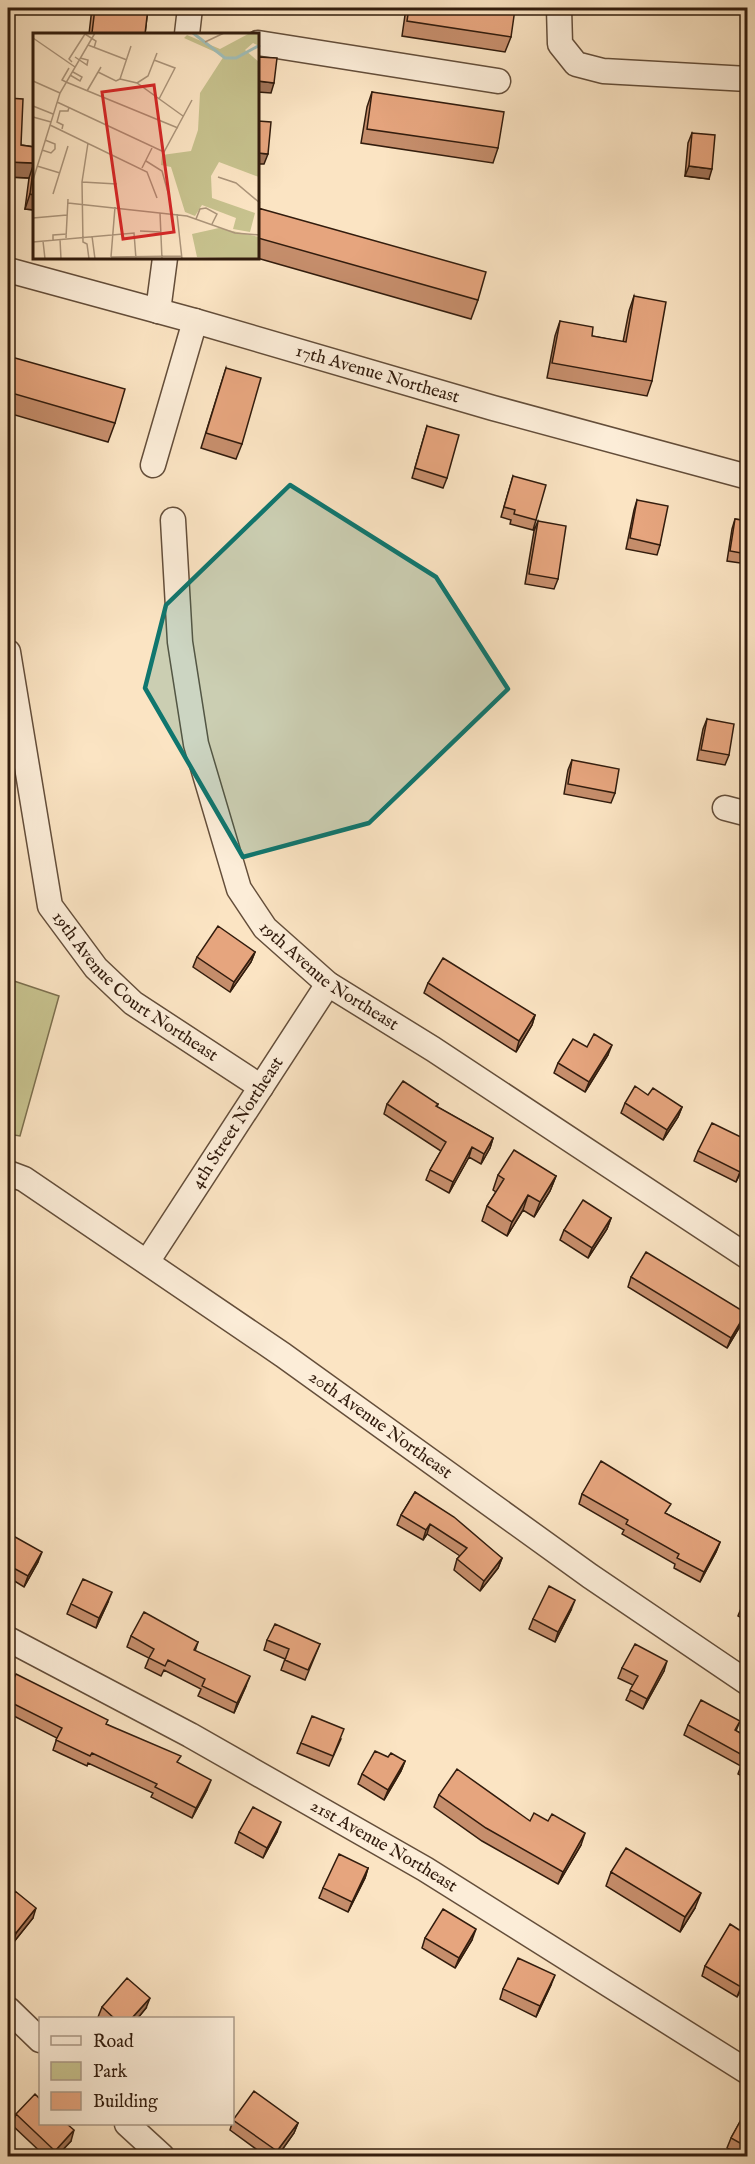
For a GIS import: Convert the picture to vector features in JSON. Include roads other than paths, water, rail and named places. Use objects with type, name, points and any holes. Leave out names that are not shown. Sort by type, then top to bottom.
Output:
[{"type":"street","points":[[190,8],[193,33]]},
{"type":"street","points":[[559,8],[560,44],[576,64],[603,71],[747,78]]},
{"type":"street","points":[[260,43],[498,81]]},
{"type":"street","points":[[158,311],[165,260]]},
{"type":"street","name":"17th Avenue Northeast","points":[[8,270],[195,321],[493,408],[747,477]]},
{"type":"street","points":[[153,465],[195,321]]},
{"type":"street","name":"19th Avenue Northeast","points":[[173,520],[180,642],[196,744],[238,889],[264,928],[328,984],[433,1049],[747,1257]]},
{"type":"street","name":"19th Avenue Court Northeast","points":[[8,652],[50,906],[96,968],[118,991],[261,1087]]},
{"type":"street","name":"4th Street Northeast","points":[[147,1262],[328,984]]},
{"type":"street","name":"20th Avenue Northeast","points":[[8,1173],[24,1179],[283,1355],[590,1576],[747,1683]]},
{"type":"street","name":"21st Avenue Northeast","points":[[8,1638],[190,1735],[425,1869],[747,2072]]},
{"type":"street","points":[[8,2009],[39,2039]]},
{"type":"street","points":[[128,2125],[162,2157]]}]
